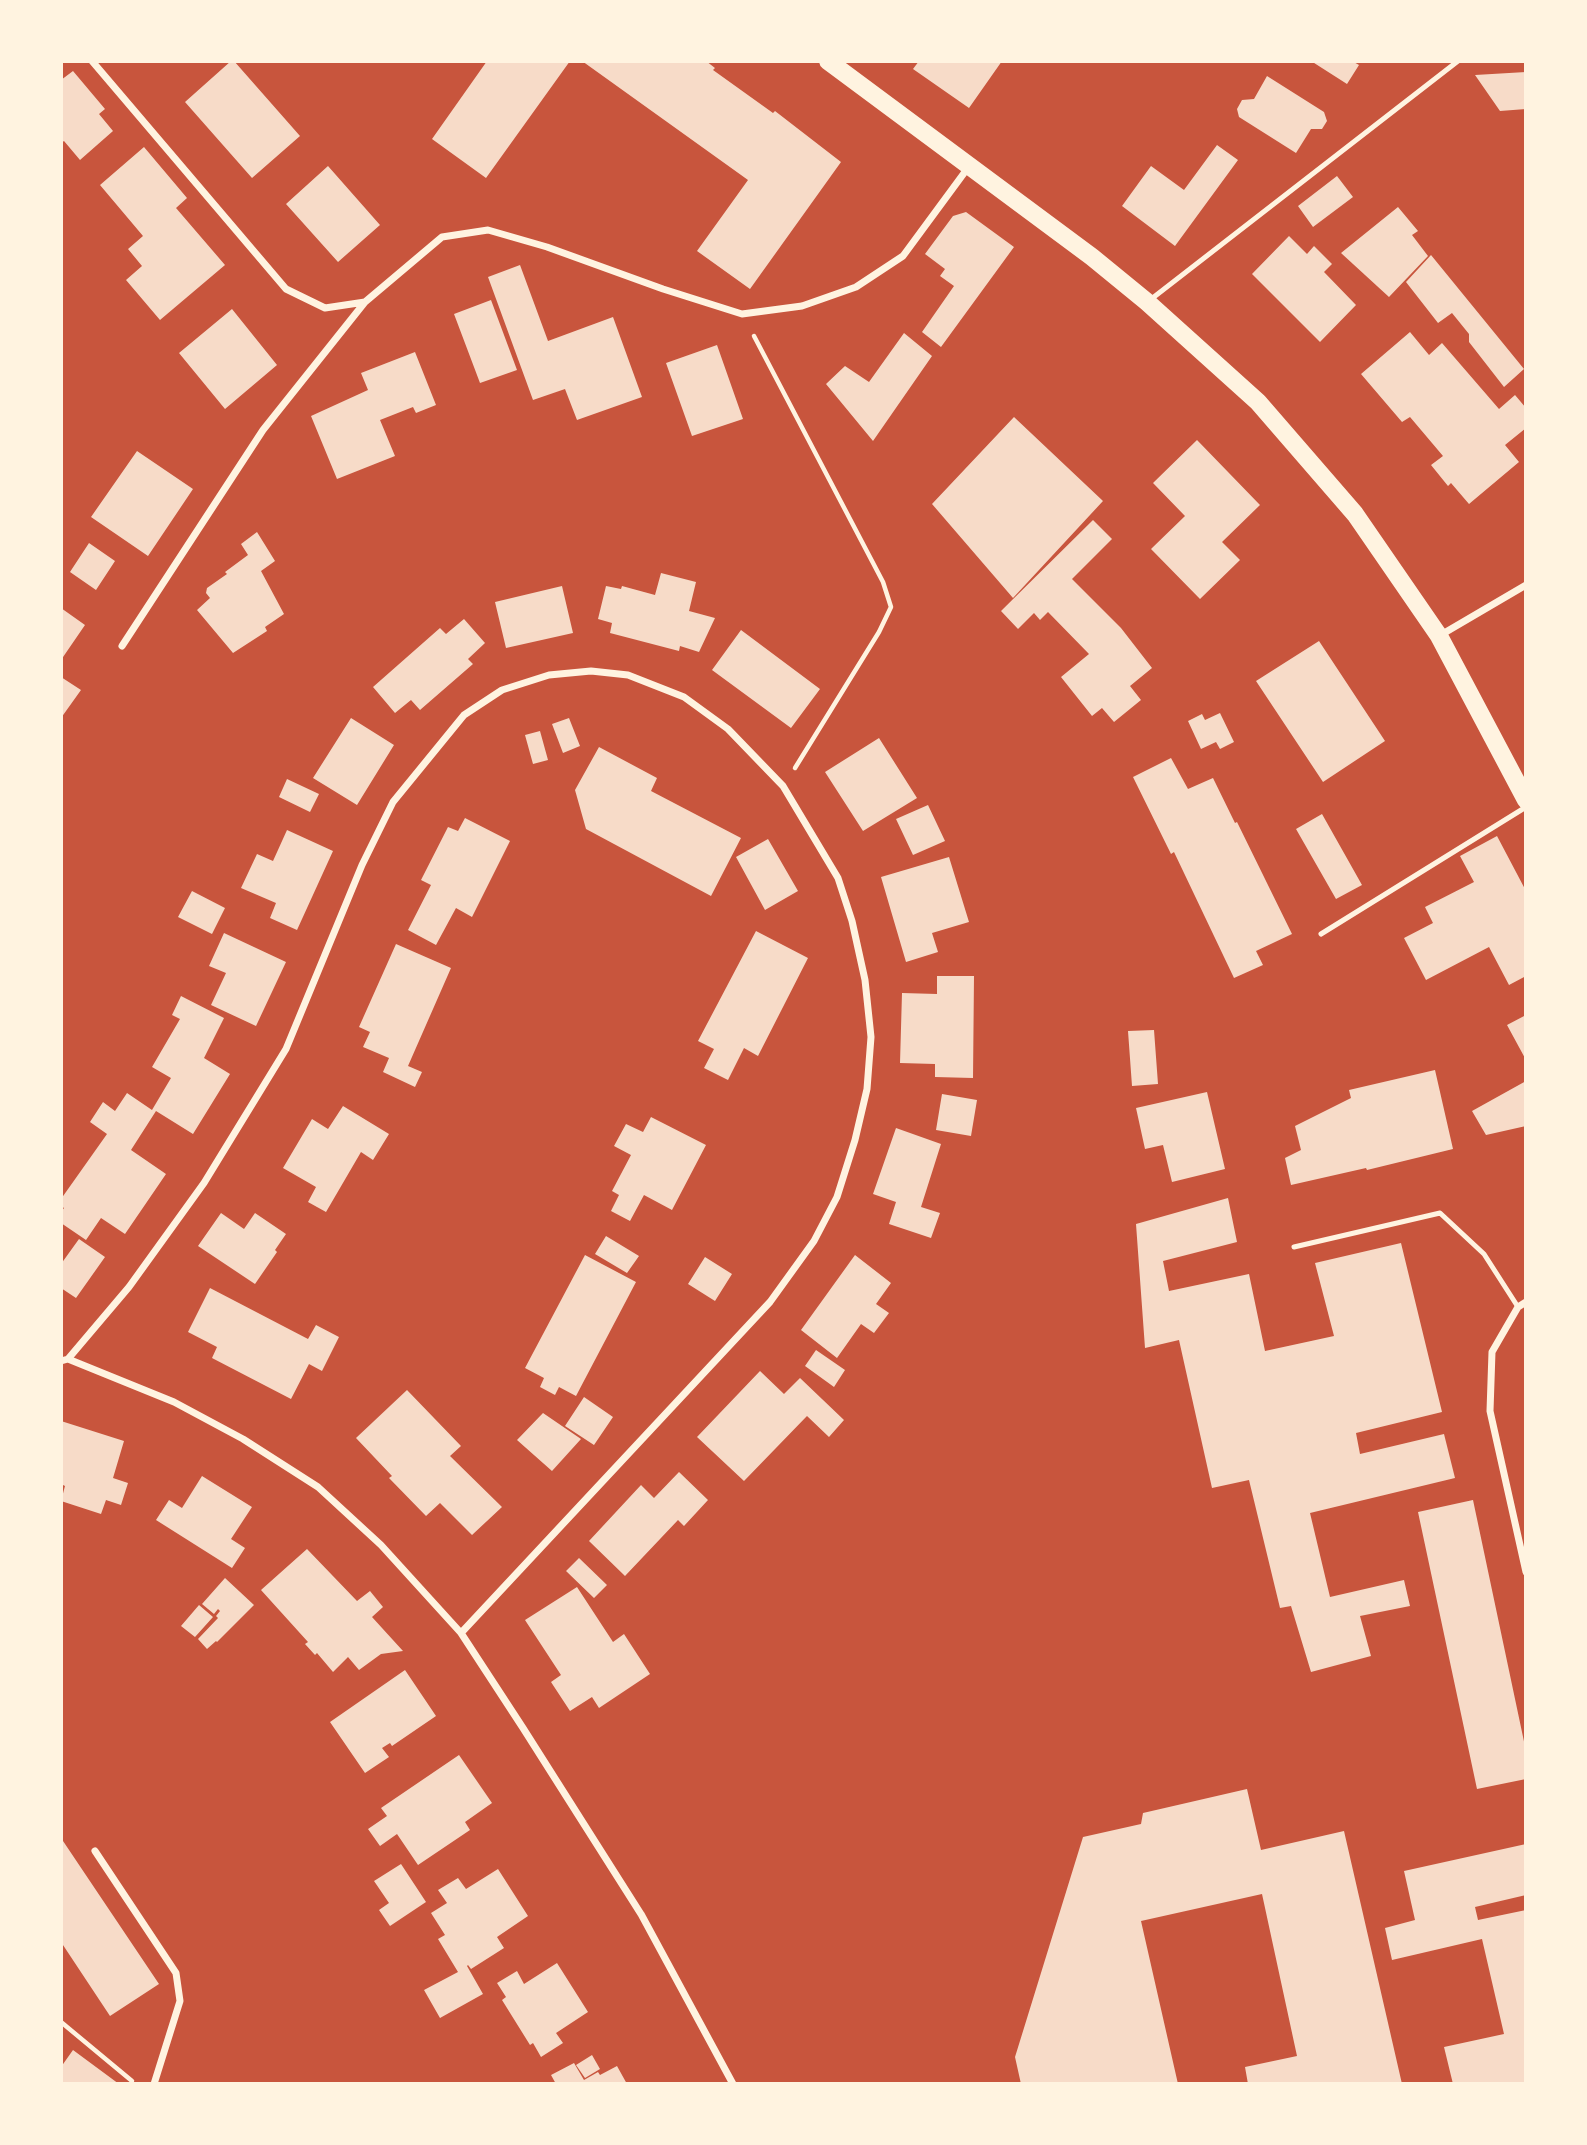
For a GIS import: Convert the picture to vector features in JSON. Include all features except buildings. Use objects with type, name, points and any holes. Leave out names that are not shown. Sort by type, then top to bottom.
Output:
[{"type":"main road","points":[[828,61],[970,165],[1147,302],[1258,402],[1355,514],[1439,636],[1526,800]]},
{"type":"street","points":[[92,61],[286,289],[325,308],[365,302]]},
{"type":"street","points":[[122,646],[263,430],[365,302],[442,237],[488,230],[547,247],[742,314],[802,306],[856,287],[903,256],[970,165]]},
{"type":"street","points":[[1439,636],[1526,585]]},
{"type":"street","points":[[461,1633],[770,1302],[814,1241],[836,1197],[855,1140],[867,1089],[871,1037],[864,980],[852,921],[838,878],[783,786],[728,729],[684,697],[628,675],[591,671],[549,675],[502,690],[464,715],[393,802],[362,865],[286,1049],[211,1172],[129,1287],[65,1360],[174,1402],[243,1439],[318,1486],[381,1545],[461,1633],[641,1914],[733,2084]]},
{"type":"street","points":[[1522,1304],[1492,1352],[1490,1411],[1526,1572]]},
{"type":"street","points":[[95,1851],[176,1973],[180,2001],[154,2084]]},
{"type":"lane","points":[[1147,302],[1458,61]]},
{"type":"lane","points":[[1321,933],[1526,807]]},
{"type":"lane","points":[[1294,1247],[1440,1213],[1484,1254],[1522,1304]]},
{"type":"path","points":[[742,314],[883,582],[891,607],[879,632],[783,786]]},
{"type":"path","points":[[61,2022],[135,2084]]}]
